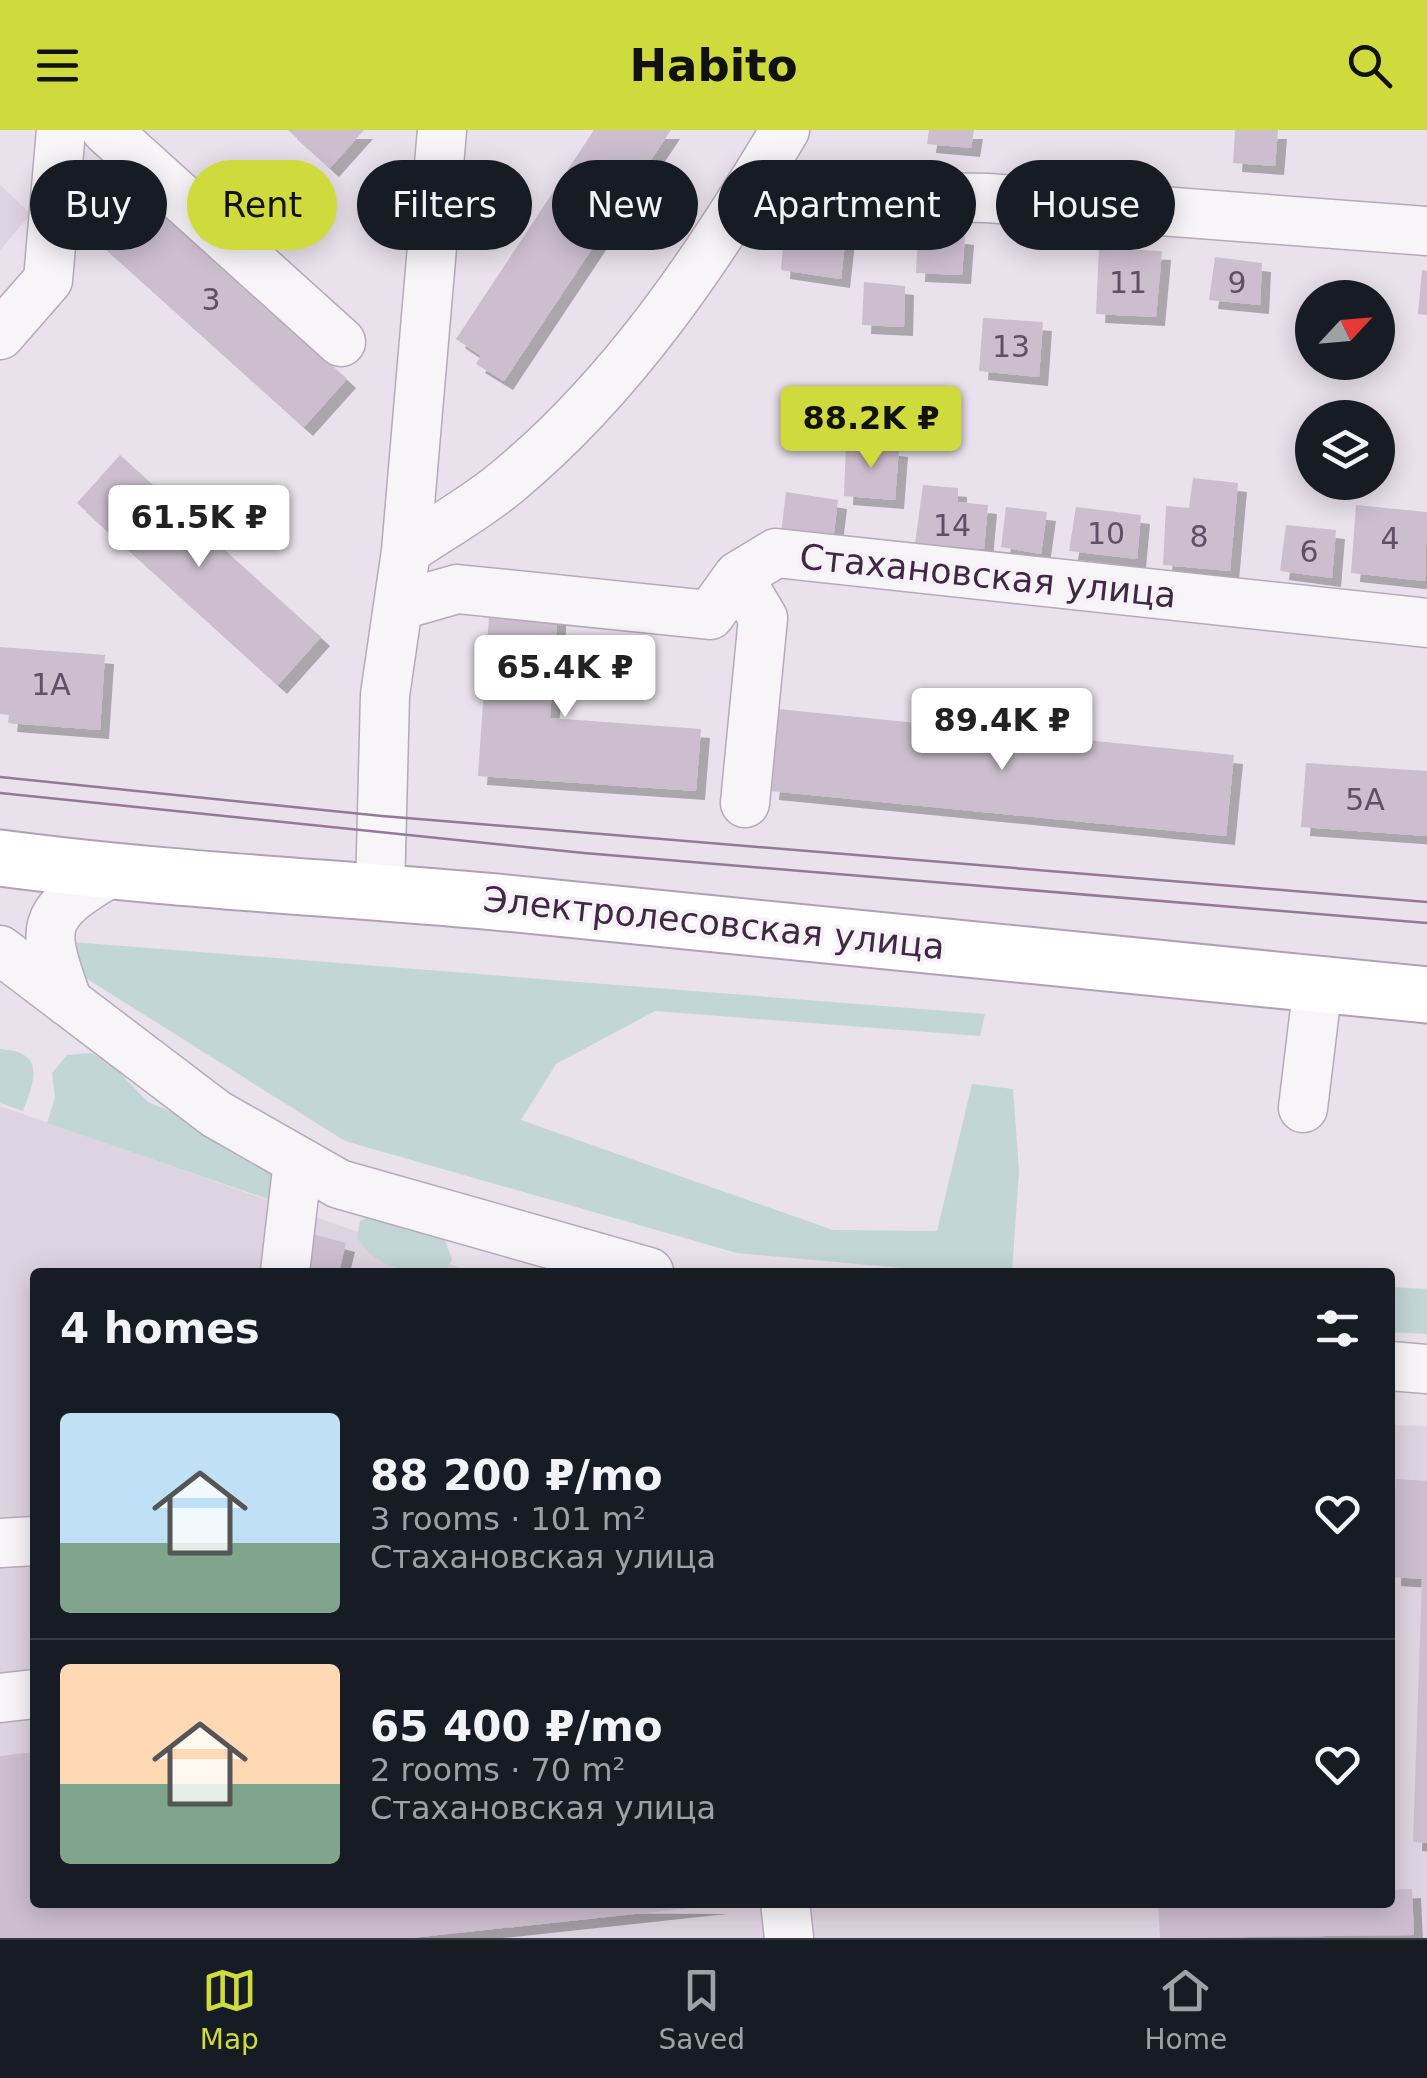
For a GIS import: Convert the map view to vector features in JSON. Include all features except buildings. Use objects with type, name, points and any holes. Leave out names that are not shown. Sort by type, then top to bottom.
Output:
[{"type":"main road","name":"Электролесовская улица","points":[[0,858],[110,873],[380,891],[1427,995]]},
{"type":"street","points":[[0,335],[48,280],[60,130]]},
{"type":"street","points":[[106,130],[342,342]]},
{"type":"street","points":[[380,891],[385,695],[406,551],[442,130]]},
{"type":"street","points":[[767,160],[785,130]]},
{"type":"street","points":[[976,198],[1427,231]]},
{"type":"street","points":[[406,551],[506,482],[628,364],[718,235]]},
{"type":"street","name":"Стахановская улица","points":[[398,606],[458,589],[710,615],[738,576],[776,553],[1427,623]]},
{"type":"street","points":[[738,576],[763,618],[745,803]]},
{"type":"street","points":[[68,1002],[48,948],[54,913],[75,894],[110,873]]},
{"type":"street","points":[[0,950],[216,1114],[339,1184],[635,1268]]},
{"type":"street","points":[[1303,1108],[1318,984]]},
{"type":"street","points":[[285,1268],[298,1160]]},
{"type":"street","points":[[1395,1366],[1427,1369]]},
{"type":"street","points":[[0,1543],[30,1542]]},
{"type":"street","points":[[0,1698],[30,1695]]},
{"type":"street","points":[[786,1908],[789,1938]]},
{"type":"shaded area","points":[[0,185],[30,215],[0,250]]},
{"type":"shaded area","points":[[72,942],[985,1014],[980,1036],[655,1011],[556,1064],[521,1120],[833,1230],[937,1231],[972,1084],[1013,1089],[1019,1171],[1012,1268],[902,1268],[737,1253],[345,1141],[65,965]]},
{"type":"shaded area","points":[[0,1049],[15,1051],[31,1061],[33,1078],[23,1111],[0,1103]]},
{"type":"shaded area","points":[[91,1053],[109,1062],[148,1102],[192,1120],[283,1171],[285,1205],[47,1123],[55,1098],[52,1073],[67,1055]]},
{"type":"shaded area","points":[[0,1106],[461,1268],[30,1268],[30,1908],[1395,1908],[1395,1425],[1427,1426],[1427,1938],[0,1938]]},
{"type":"shaded area","points":[[371,1216],[442,1231],[452,1260],[447,1268],[399,1268],[385,1263],[357,1238],[360,1221]]},
{"type":"shaded area","points":[[1395,1287],[1427,1289],[1427,1334],[1395,1332]]},
{"type":"tram line","points":[[0,777],[382,816],[1427,902]]},
{"type":"tram line","points":[[0,793],[584,853],[1427,923]]}]
